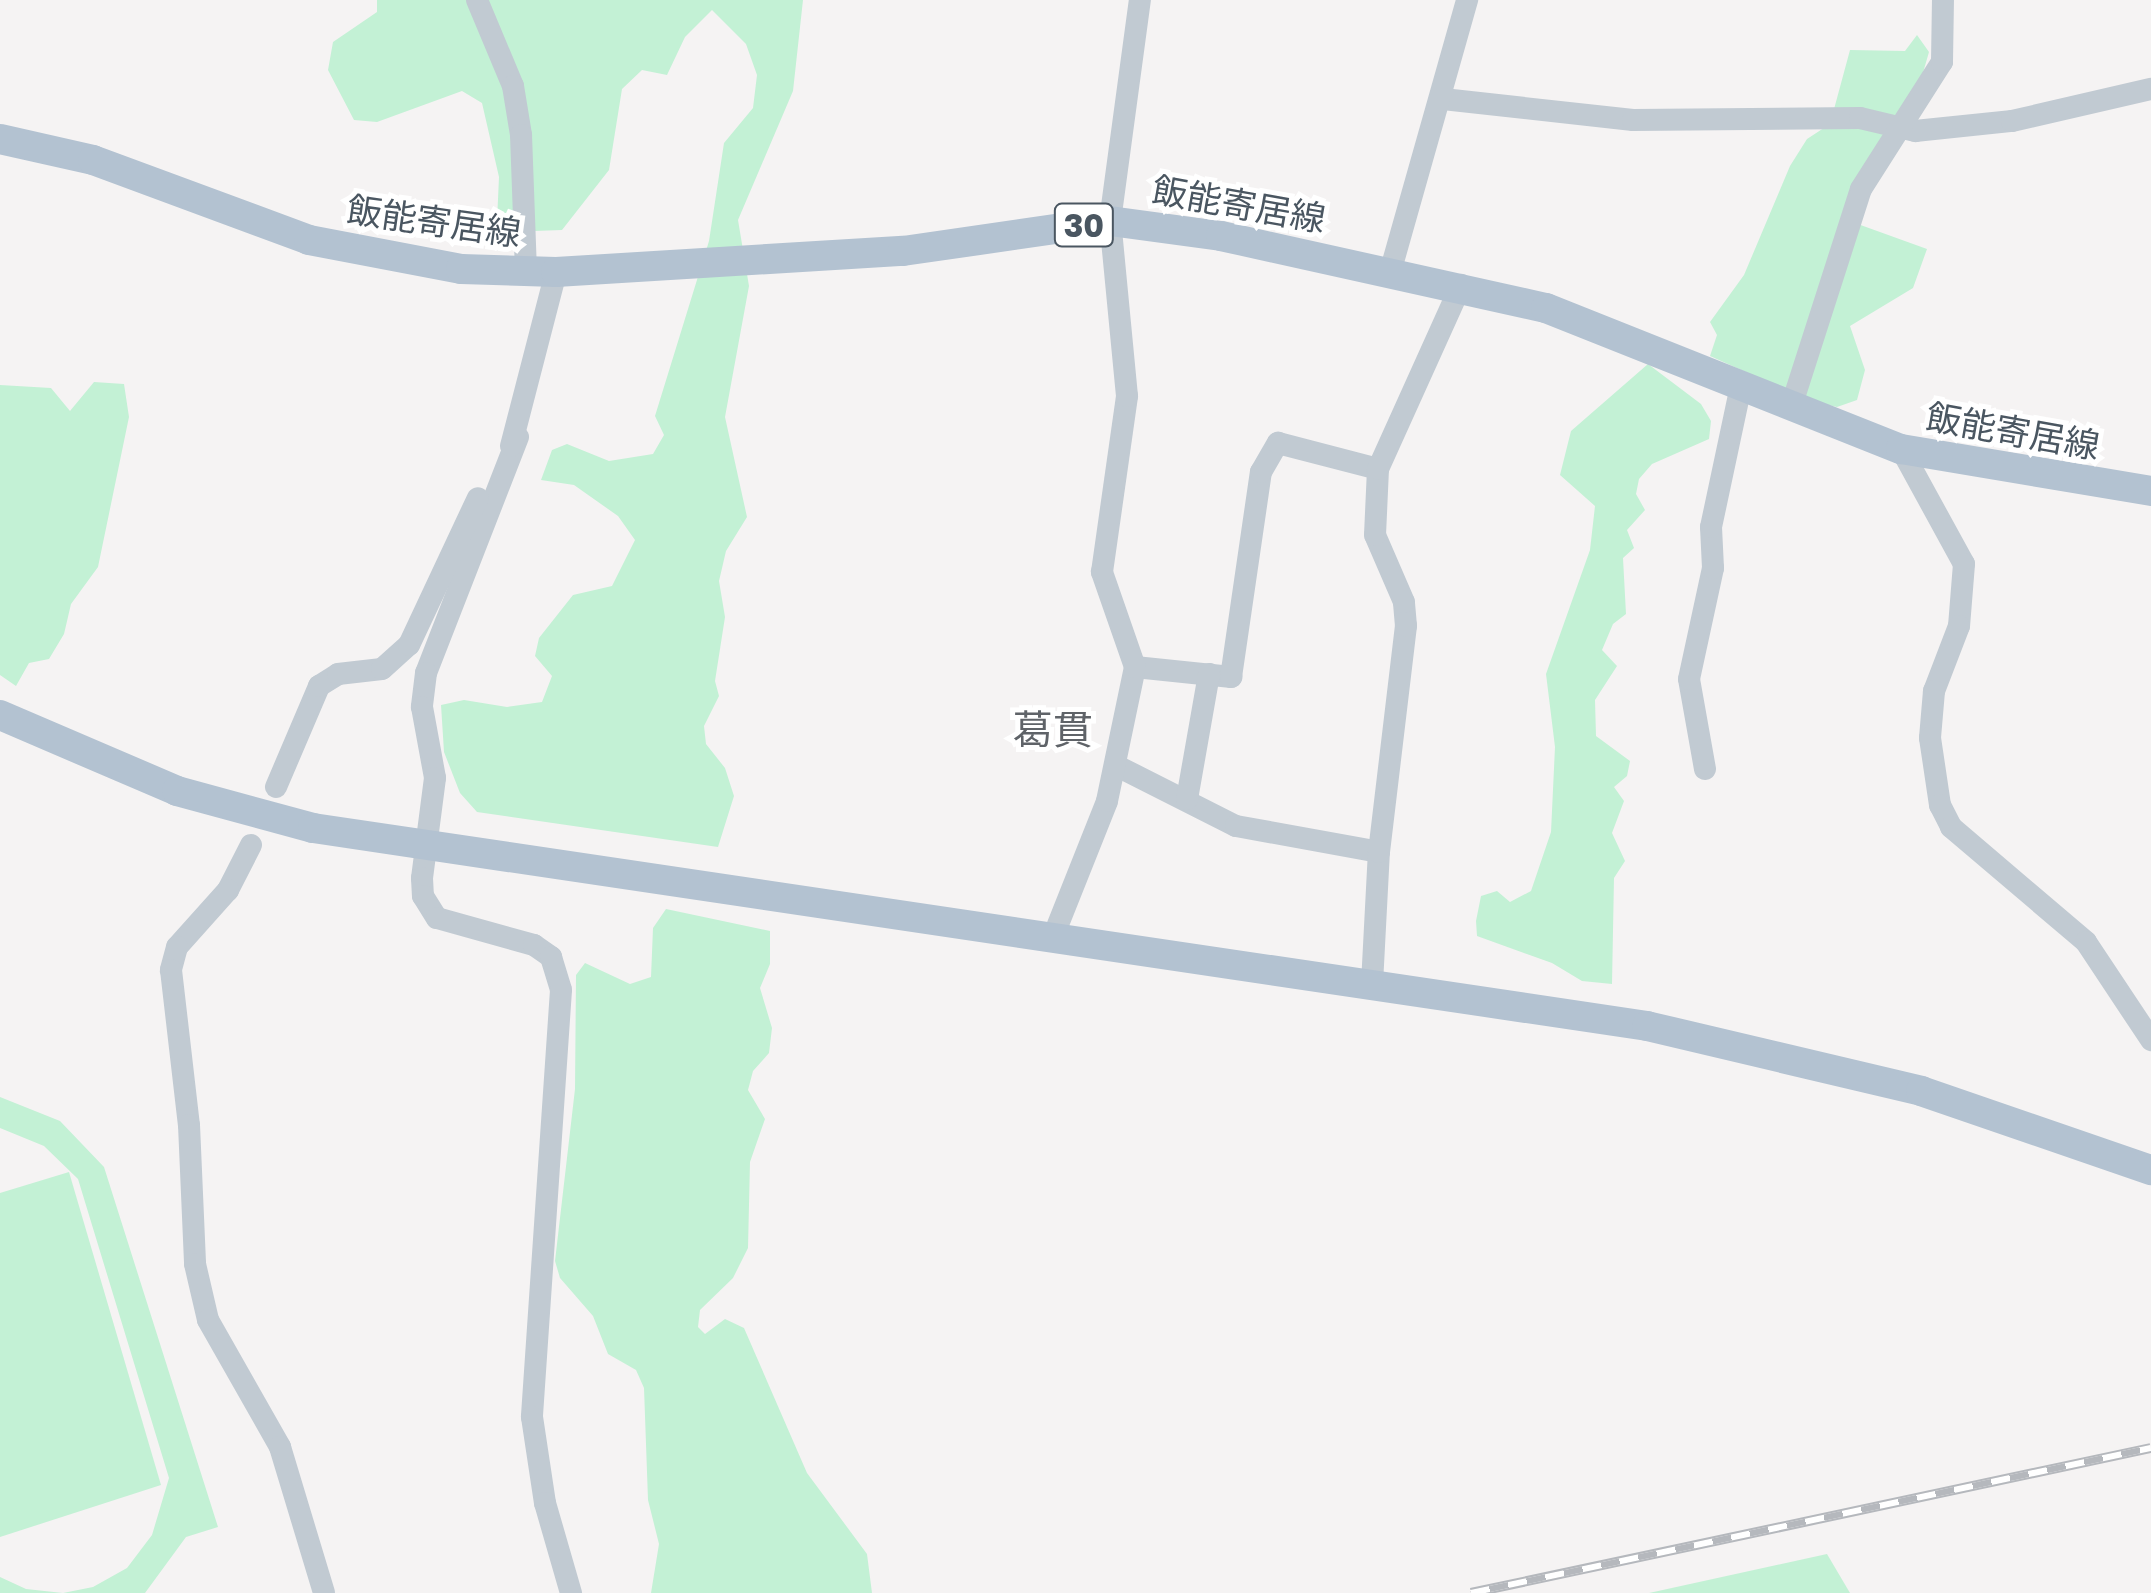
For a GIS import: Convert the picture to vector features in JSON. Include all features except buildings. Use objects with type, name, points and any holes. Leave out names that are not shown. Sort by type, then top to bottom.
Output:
[{"type":"main road","name":"飯能寄居線","points":[[0,139],[93,160],[309,240],[411,263],[541,272],[903,251],[1110,221],[1391,269],[1461,285],[1579,319],[1900,450],[2151,491]]},
{"type":"main road","points":[[0,716],[120,770],[235,809],[425,846],[1648,1026],[1827,1065],[2151,1170]]},
{"type":"street","points":[[477,0],[512,86],[541,272],[518,437],[426,673],[422,707],[435,778],[425,846],[424,896],[437,918],[534,945],[550,957],[562,990],[532,1417],[545,1503],[571,1593]]},
{"type":"street","points":[[1053,938],[1118,766],[1135,667],[1102,572],[1127,396],[1110,221],[1140,0]]},
{"type":"street","points":[[1391,269],[1443,100],[1467,0]]},
{"type":"street","points":[[1790,407],[1855,204],[1942,62],[1943,0]]},
{"type":"street","points":[[1443,100],[1633,120],[1860,118],[1902,129],[2012,122],[2151,88]]},
{"type":"street","points":[[1372,984],[1379,852],[1406,626],[1404,602],[1375,536],[1378,469],[1461,285]]},
{"type":"street","points":[[1705,769],[1689,679],[1713,568],[1711,527],[1742,386]]},
{"type":"street","points":[[276,788],[319,686],[338,674],[382,669],[408,645],[490,472],[518,437]]},
{"type":"street","points":[[1135,667],[1231,677],[1261,472],[1278,443],[1378,469]]},
{"type":"street","points":[[1900,450],[1964,564],[1959,626],[1934,690],[1930,738],[1940,805],[1951,827],[2086,942],[2151,1040]]},
{"type":"street","points":[[1187,798],[1208,674]]},
{"type":"street","points":[[1118,766],[1236,826],[1379,852]]},
{"type":"street","points":[[251,845],[228,890],[177,946],[171,970],[189,1125],[195,1264],[208,1320],[280,1448],[324,1593]]},
{"type":"green space","points":[[377,0],[803,0],[793,91],[738,220],[749,286],[725,417],[747,517],[726,551],[719,581],[725,617],[715,681],[719,696],[704,726],[706,744],[725,768],[734,796],[718,847],[477,812],[460,793],[444,752],[441,705],[464,700],[507,707],[542,702],[552,676],[535,656],[539,638],[573,595],[612,586],[635,540],[618,516],[574,485],[541,480],[552,450],[567,444],[609,461],[653,454],[664,435],[655,416],[709,241],[724,143],[753,108],[757,75],[746,44],[712,10],[685,37],[667,75],[642,70],[622,89],[609,170],[562,230],[534,231],[497,221],[499,177],[482,103],[462,91],[377,122],[354,120],[328,70],[333,42],[377,12]]},
{"type":"green space","points":[[1917,35],[1929,52],[1920,83],[1855,223],[1927,249],[1913,288],[1850,326],[1865,370],[1857,400],[1837,407],[1811,401],[1710,356],[1717,335],[1710,322],[1744,275],[1790,166],[1807,139],[1830,124],[1850,50],[1905,51]]},
{"type":"green space","points":[[1648,364],[1701,404],[1711,421],[1709,439],[1652,464],[1639,479],[1636,494],[1645,510],[1627,530],[1634,548],[1623,558],[1626,614],[1613,624],[1602,650],[1617,666],[1595,700],[1596,736],[1630,761],[1627,776],[1614,787],[1624,801],[1612,833],[1625,861],[1614,878],[1612,984],[1582,981],[1552,963],[1477,936],[1476,921],[1481,896],[1497,891],[1510,902],[1531,891],[1551,832],[1555,747],[1546,674],[1590,550],[1595,506],[1560,475],[1571,431]]},
{"type":"green space","points":[[94,382],[124,384],[129,417],[98,567],[71,604],[64,634],[49,659],[29,663],[16,686],[0,675],[0,385],[51,388],[70,411]]},
{"type":"green space","points":[[666,909],[770,931],[770,964],[760,988],[772,1028],[769,1053],[753,1071],[748,1090],[765,1119],[750,1162],[748,1248],[733,1278],[700,1310],[698,1327],[705,1334],[725,1319],[744,1328],[807,1473],[867,1554],[872,1593],[651,1593],[659,1544],[648,1500],[644,1388],[636,1370],[608,1354],[593,1316],[560,1278],[555,1261],[575,1089],[576,975],[585,963],[630,984],[651,977],[653,928]]},
{"type":"green space","points":[[0,1097],[60,1121],[104,1167],[218,1527],[186,1537],[145,1593],[63,1593],[93,1587],[127,1568],[152,1535],[169,1478],[78,1179],[44,1146],[0,1128]]},
{"type":"green space","points":[[69,1172],[161,1485],[0,1537],[0,1193]]},
{"type":"green space","points":[[1827,1554],[1850,1593],[1649,1593]]},
{"type":"green space","points":[[0,1577],[26,1589],[63,1593],[0,1593]]},
{"type":"railway","points":[[1471,1593],[2151,1448]]},
{"type":"district","name":"葛貫","points":[[1053,729]]}]
